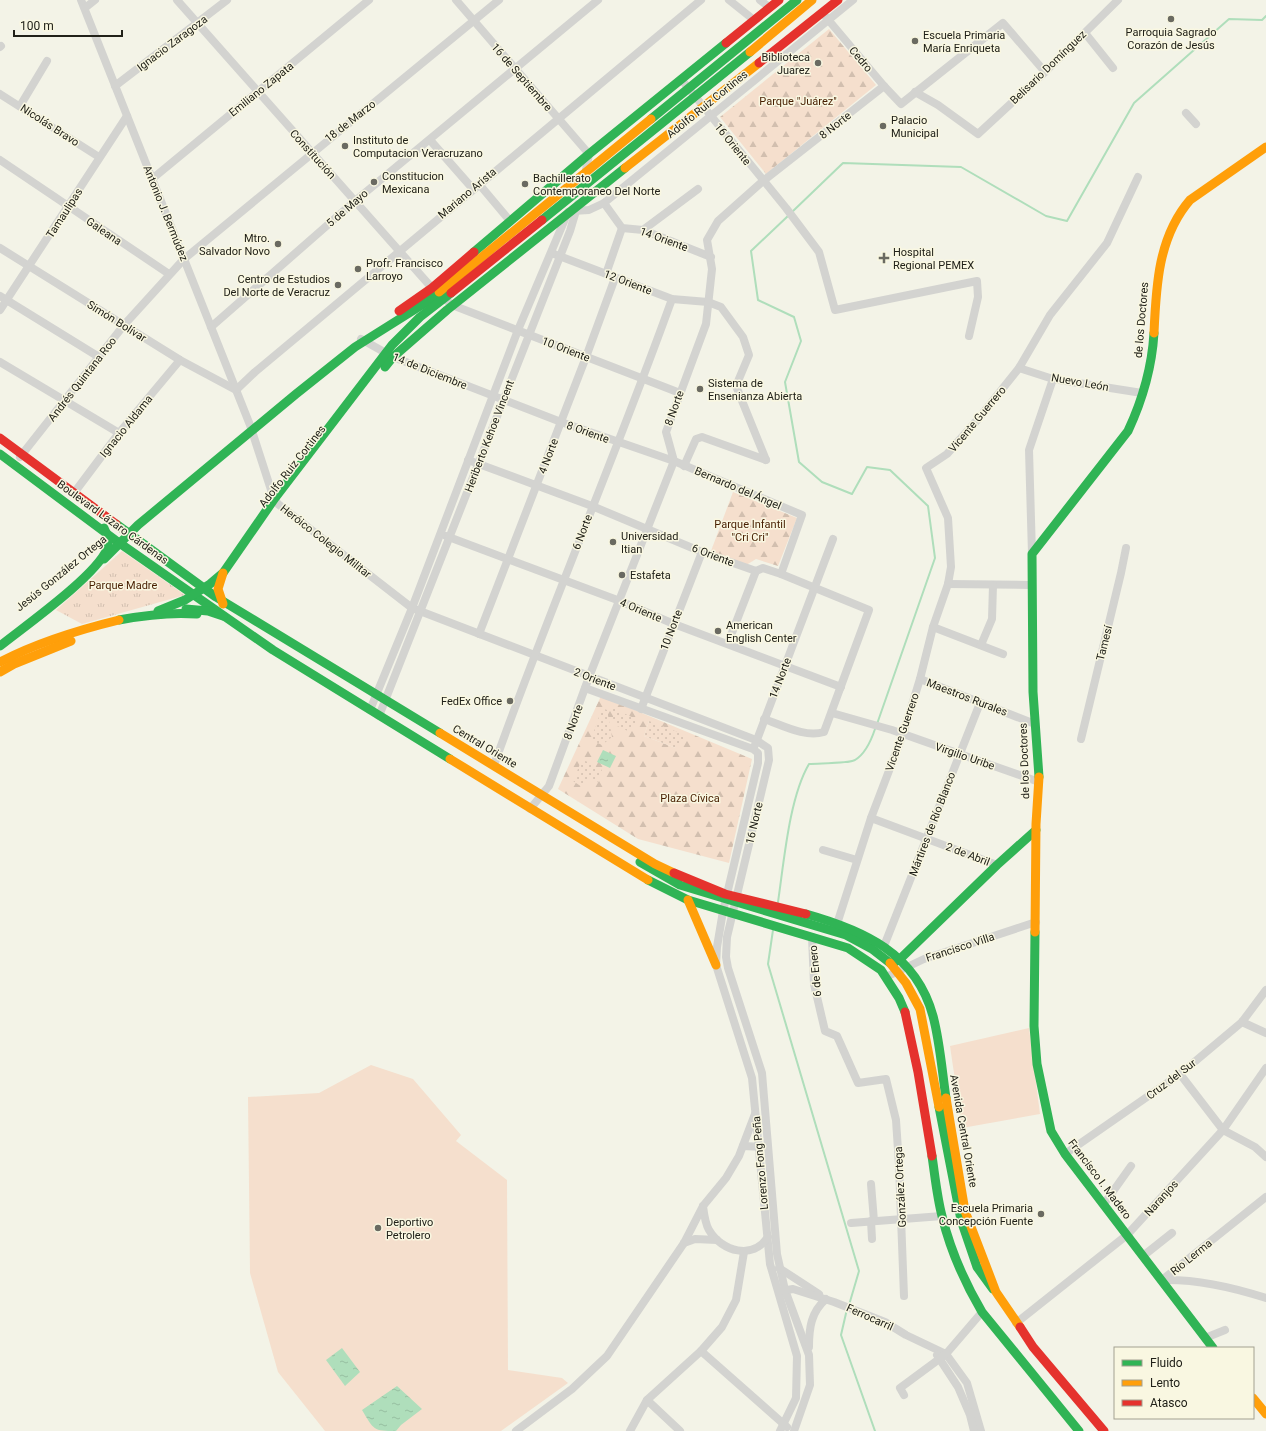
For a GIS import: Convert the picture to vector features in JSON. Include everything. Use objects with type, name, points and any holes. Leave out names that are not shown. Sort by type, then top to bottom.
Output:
[{"type":"main road","points":[[118,542],[127,532],[250,425],[360,338],[432,288],[586,157],[779,0]]},
{"type":"main road","points":[[0,646],[95,567],[138,525],[307,385],[355,347],[426,303],[797,0]]},
{"type":"main road","points":[[812,0],[624,155],[420,317],[392,345],[275,498],[223,573],[219,584],[219,594],[222,604],[228,610],[654,871],[680,885],[846,935],[871,948],[894,966],[909,986],[920,1008],[926,1032],[948,1232]]},
{"type":"main road","name":"Adolfo Ruiz Cortines","points":[[0,672],[14,664],[72,641],[149,622],[203,602],[392,357],[452,305],[702,105],[838,0]]},
{"type":"main road","name":"de los Doctores","points":[[1036,830],[1038,782],[1031,585],[1032,554],[1128,431],[1137,412],[1153,346],[1156,284],[1163,251],[1174,225],[1184,207],[1190,200],[1266,148]]},
{"type":"main road","name":"Boulevard Lázaro Cárdenas","points":[[0,438],[210,593]]},
{"type":"main road","points":[[0,448],[103,526],[107,536],[107,548],[95,567]]},
{"type":"main road","name":"Boulevard Lázaro Cárdenas","points":[[0,454],[118,542],[223,616]]},
{"type":"main road","name":"Jesús González Ortega","points":[[0,638],[118,542]]},
{"type":"main road","points":[[140,617],[186,600],[210,584],[223,573]]},
{"type":"main road","name":"Central Oriente","points":[[210,593],[377,696],[543,794],[655,864],[688,881],[755,902]]},
{"type":"main road","points":[[186,609],[208,611],[223,616],[272,650],[646,879],[688,900],[848,948],[884,973],[900,998],[907,1016],[942,1216],[959,1266],[982,1312],[1079,1431]]},
{"type":"main road","points":[[0,662],[33,646],[63,635],[140,617],[170,613],[191,613],[222,619],[243,628],[665,886],[690,897],[838,940],[860,948],[879,962],[897,981],[910,1004],[918,1028],[938,1132],[961,1220],[977,1267],[984,1279],[996,1292]]},
{"type":"main road","points":[[884,973],[903,963],[997,865],[1036,830]]},
{"type":"main road","name":"Francisco I. Madero","points":[[1036,830],[1034,1026],[1037,1064],[1051,1131],[1065,1154],[1212,1347]]},
{"type":"main road","points":[[688,900],[716,965]]},
{"type":"main road","name":"Avenida Central Oriente","points":[[755,902],[837,924],[864,935],[884,946],[903,963],[921,990],[933,1016],[965,1210],[996,1292],[1033,1347],[1104,1431]]},
{"type":"main road","points":[[1254,1399],[1266,1414]]},
{"type":"street","points":[[83,4],[95,0]]},
{"type":"street","name":"Constitución","points":[[177,0],[432,288],[452,305]]},
{"type":"street","name":"Ignacio Zaragoza","points":[[115,86],[198,24],[227,0]]},
{"type":"street","name":"Emiliano Zapata","points":[[152,179],[369,0]]},
{"type":"street","name":"16 de Septiembre","points":[[456,0],[558,118],[586,157]]},
{"type":"street","name":"18 de Marzo","points":[[184,259],[312,152],[429,59],[499,0]]},
{"type":"street","name":"5 de Mayo","points":[[211,327],[355,201],[516,70],[598,0]]},
{"type":"street","name":"Mariano Arista","points":[[236,390],[255,372],[399,250],[701,0]]},
{"type":"street","points":[[729,0],[754,20]]},
{"type":"street","points":[[760,0],[769,7]]},
{"type":"street","name":"Adolfo Ruiz Cortines","points":[[575,208],[589,210],[604,203],[853,0]]},
{"type":"street","name":"Belisario Domínguez","points":[[914,92],[938,105],[978,134],[1045,72],[1118,0]]},
{"type":"street","name":"Antonio J. Bermúdez","points":[[83,4],[250,425]]},
{"type":"street","name":"Cedro","points":[[822,13],[901,104],[914,92]]},
{"type":"street","points":[[914,92],[1003,23],[1045,72]]},
{"type":"street","points":[[1085,33],[1113,68]]},
{"type":"street","points":[[20,106],[47,61]]},
{"type":"street","name":"16 Oriente","points":[[681,79],[799,224],[819,252],[835,310],[977,281],[978,297],[969,336]]},
{"type":"street","name":"8 Norte","points":[[530,809],[549,786],[589,677],[649,528],[674,461],[666,432],[706,324],[711,257],[707,240],[718,221],[763,181],[884,86]]},
{"type":"street","name":"Nicolás Bravo","points":[[0,94],[99,157]]},
{"type":"street","points":[[1186,113],[1196,124]]},
{"type":"street","name":"Tamaulipas","points":[[0,310],[4,298],[29,266],[127,116]]},
{"type":"street","points":[[430,140],[510,221]]},
{"type":"street","name":"Heriberto Kehoe Vincent","points":[[575,208],[586,157]]},
{"type":"street","name":"Heriberto Kehoe Vincent","points":[[370,710],[412,608],[518,330],[555,255],[575,208],[586,157]]},
{"type":"street","name":"Galeana","points":[[0,160],[169,274]]},
{"type":"street","name":"Vicente Guerrero","points":[[837,924],[871,818],[903,734],[920,679],[933,627],[948,584],[952,567],[948,518],[924,469],[947,454],[979,418],[1019,368],[1050,315],[1107,243],[1138,177]]},
{"type":"street","points":[[643,230],[698,189]]},
{"type":"street","points":[[604,203],[622,228],[606,274]]},
{"type":"street","name":"14 Oriente","points":[[622,228],[643,230],[711,257]]},
{"type":"street","name":"Simón Bolívar","points":[[0,248],[180,360],[236,390]]},
{"type":"street","name":"Heriberto Kehoe Vincent","points":[[379,716],[479,464],[528,335],[555,255]]},
{"type":"street","name":"12 Oriente","points":[[555,255],[672,299],[708,302]]},
{"type":"street","name":"Andrés Quintana Roo","points":[[14,465],[124,325],[184,259]]},
{"type":"street","name":"4 Norte","points":[[479,634],[615,278]]},
{"type":"street","points":[[4,298],[99,357]]},
{"type":"street","name":"6 Norte","points":[[494,765],[534,655],[643,379],[672,299]]},
{"type":"street","points":[[684,466],[696,439],[702,436],[766,460],[736,386],[749,355],[743,337],[721,307],[708,302]]},
{"type":"street","name":"10 Oriente","points":[[452,305],[680,393]]},
{"type":"street","name":"14 de Diciembre","points":[[360,338],[392,357],[503,400]]},
{"type":"street","name":"Ignacio Aldama","points":[[74,493],[119,433],[180,360]]},
{"type":"street","points":[[0,362],[119,433]]},
{"type":"street","name":"Nuevo León","points":[[1019,368],[1053,379],[1142,393]]},
{"type":"street","name":"de los Doctores","points":[[1032,554],[1029,450],[1053,379]]},
{"type":"street","name":"8 Oriente","points":[[503,400],[617,443],[674,461]]},
{"type":"street","name":"Heróico Colegio Militar","points":[[250,425],[273,496],[278,504],[412,608],[421,612]]},
{"type":"street","name":"6 Oriente","points":[[468,460],[649,528],[702,552],[756,571],[763,568],[781,574],[869,610],[840,687]]},
{"type":"street","name":"Bernardo del Ángel","points":[[674,461],[802,515],[781,574]]},
{"type":"street","name":"4 Oriente","points":[[440,533],[620,601],[674,624],[840,687]]},
{"type":"street","name":"14 Norte","points":[[756,751],[756,740],[833,539]]},
{"type":"street","name":"Tamesí","points":[[1081,739],[1126,548]]},
{"type":"street","name":"10 Norte","points":[[641,709],[702,552]]},
{"type":"street","points":[[728,644],[756,571]]},
{"type":"street","points":[[948,584],[1031,585]]},
{"type":"street","points":[[981,645],[992,619],[993,585]]},
{"type":"street","name":"2 Oriente","points":[[421,612],[756,740],[768,748]]},
{"type":"street","points":[[933,627],[1003,654]]},
{"type":"street","name":"Maestros Rurales","points":[[920,679],[1035,724]]},
{"type":"street","points":[[764,719],[800,732],[817,734],[824,732],[840,687]]},
{"type":"street","name":"2 Oriente","points":[[585,688],[756,751]]},
{"type":"street","name":"Mártires de Río Blanco","points":[[884,946],[928,839],[959,754],[980,703]]},
{"type":"street","name":"Virgilio Uribe","points":[[832,713],[892,730],[1038,782]]},
{"type":"street","name":"16 Norte","points":[[732,895],[756,814],[769,760],[768,748]]},
{"type":"street","name":"16 Norte","points":[[732,895],[747,811],[758,763],[756,751]]},
{"type":"street","points":[[747,811],[756,814]]},
{"type":"street","name":"2 de Abril","points":[[871,818],[997,865]]},
{"type":"street","points":[[824,850],[857,860]]},
{"type":"street","name":"Lorenzo Fong Peña","points":[[732,895],[717,947],[716,965],[752,1078],[756,1112],[763,1147],[782,1291],[797,1356],[796,1398],[782,1428]]},
{"type":"street","name":"Lorenzo Fong Peña","points":[[727,912],[726,957],[728,968],[762,1073],[766,1102],[763,1147],[766,1240],[770,1264],[809,1355],[810,1385],[793,1431]]},
{"type":"street","name":"Francisco Villa","points":[[903,963],[1036,922]]},
{"type":"street","name":"6 de Enero","points":[[812,937],[814,984],[824,1031],[837,1036],[858,1084],[886,1079]]},
{"type":"street","name":"Cruz del Sur","points":[[1065,1154],[1180,1074],[1242,1022],[1266,990]]},
{"type":"street","points":[[1242,1022],[1266,1033]]},
{"type":"street","name":"Naranjos","points":[[1016,1323],[1127,1235],[1223,1130],[1266,1068]]},
{"type":"street","points":[[752,1078],[762,1073]]},
{"type":"street","points":[[1180,1074],[1223,1130],[1255,1147],[1266,1157]]},
{"type":"street","name":"González Ortega","points":[[886,1079],[896,1120],[904,1296]]},
{"type":"street","points":[[516,1431],[572,1389],[607,1356],[684,1243],[702,1206],[726,1178],[743,1146],[756,1112]]},
{"type":"street","points":[[743,1146],[763,1147]]},
{"type":"street","points":[[1104,1204],[1132,1166]]},
{"type":"street","points":[[871,1184],[872,1239]]},
{"type":"street","name":"Río Lerma","points":[[1162,1280],[1266,1197]]},
{"type":"street","points":[[702,1206],[706,1223],[717,1240]]},
{"type":"street","points":[[851,1223],[942,1216]]},
{"type":"street","points":[[684,1243],[695,1239],[717,1240],[731,1248],[744,1252],[756,1249],[766,1240],[774,1228]]},
{"type":"street","points":[[1143,1256],[1172,1233]]},
{"type":"street","points":[[630,1431],[647,1400],[701,1351],[722,1327],[736,1300],[744,1252]]},
{"type":"street","name":"Ferrocarril","points":[[779,1268],[830,1300]]},
{"type":"street","name":"Río Lerma","points":[[1162,1280],[1204,1283],[1237,1288],[1266,1298]]},
{"type":"street","name":"Ferrocarril","points":[[782,1291],[793,1289],[830,1300],[885,1322],[934,1350],[967,1383],[981,1431]]},
{"type":"street","points":[[809,1355],[810,1328],[815,1310],[830,1300]]},
{"type":"street","points":[[904,1394],[900,1388],[942,1357],[982,1312]]},
{"type":"street","points":[[1205,1338],[1225,1330]]},
{"type":"street","points":[[701,1351],[782,1428],[793,1431]]},
{"type":"street","name":"Ferrocarril","points":[[942,1357],[958,1387],[970,1415],[974,1431]]},
{"type":"street","points":[[647,1400],[680,1431]]},
{"type":"green space","name":"Parque \"Juárez\"","points":[[829,29],[876,85],[766,174],[720,117]]},
{"type":"green space","name":"Parque Infantil \"Cri Cri\"","points":[[733,492],[797,518],[778,566],[756,559],[743,567],[711,551]]},
{"type":"green space","name":"Parque Madre","points":[[122,551],[185,595],[82,624],[56,610]]},
{"type":"green space","name":"Plaza Cívica","points":[[601,696],[752,759],[729,863],[638,839],[558,789]],"holes":[[[649,721],[676,748],[644,736]]]},
{"type":"green space","points":[[602,708],[607,710],[612,737],[602,745],[591,740]]},
{"type":"green space","points":[[613,708],[638,720],[630,732],[613,724]]},
{"type":"green space","points":[[649,721],[688,736],[676,748],[644,736]]},
{"type":"green space","points":[[582,759],[602,770],[597,783],[588,779],[585,783],[579,785],[573,781]]},
{"type":"green space","points":[[1029,1028],[1040,1114],[962,1128],[950,1046]]},
{"type":"green space","name":"Deportivo Petrolero","points":[[371,1065],[413,1079],[461,1135],[456,1141],[507,1180],[508,1370],[562,1378],[568,1383],[501,1431],[325,1431],[278,1372],[250,1273],[248,1097],[319,1093]]},
{"type":"water","points":[[603,750],[616,756],[610,768],[597,762]]},
{"type":"water","points":[[342,1348],[360,1372],[345,1386],[326,1360]]},
{"type":"water","points":[[397,1386],[422,1409],[401,1425],[396,1431],[378,1430],[369,1422],[362,1410]]},
{"type":"waterway","points":[[792,212],[843,163],[961,167],[1046,216],[1067,221],[1134,103],[1229,19],[1262,20],[1266,16]]},
{"type":"waterway","points":[[789,215],[751,251],[758,300],[794,317],[801,341],[785,382],[799,462],[822,482],[852,494],[867,467],[890,470],[928,506],[935,558],[877,724]]},
{"type":"waterway","points":[[778,902],[792,812],[802,778],[809,764],[840,763],[855,760],[865,750],[875,729]]},
{"type":"waterway","points":[[773,930],[768,964],[859,1271],[849,1305]]},
{"type":"waterway","points":[[847,1309],[841,1335],[875,1431]]},
{"type":"traffic: fast","points":[[651,119],[797,0]]},
{"type":"traffic: fast","points":[[474,252],[589,154],[726,43]]},
{"type":"traffic: fast","points":[[542,220],[750,52]]},
{"type":"traffic: fast","points":[[385,367],[393,357],[447,310],[625,168]]},
{"type":"traffic: fast","points":[[104,559],[138,525],[296,394],[355,347],[425,303],[439,292]]},
{"type":"traffic: fast","points":[[158,611],[185,600],[210,584],[223,573],[275,498],[392,345],[420,317],[451,293]]},
{"type":"traffic: fast","points":[[1039,777],[1033,692],[1032,554],[1128,431],[1138,408],[1146,383],[1154,333]]},
{"type":"traffic: fast","points":[[0,454],[118,542],[273,650],[450,759]]},
{"type":"traffic: fast","points":[[116,524],[216,597],[440,733]]},
{"type":"traffic: fast","points":[[0,646],[42,614],[89,573],[107,549],[108,541],[104,528]]},
{"type":"traffic: fast","points":[[186,609],[208,611],[223,616]]},
{"type":"traffic: fast","points":[[119,620],[158,614],[197,614]]},
{"type":"traffic: fast","points":[[893,963],[900,959],[997,865],[1036,830]]},
{"type":"traffic: fast","points":[[640,862],[680,885],[846,935],[872,949],[890,963]]},
{"type":"traffic: fast","points":[[648,880],[688,900],[848,948],[881,970],[899,998],[905,1012]]},
{"type":"traffic: fast","points":[[806,914],[827,920],[867,937],[884,947],[900,960],[914,976],[925,994],[933,1016],[939,1046],[946,1098]]},
{"type":"traffic: fast","points":[[1035,932],[1034,1026],[1037,1064],[1051,1131],[1065,1154],[1212,1347]]},
{"type":"traffic: fast","points":[[939,1107],[961,1220],[977,1267],[993,1289]]},
{"type":"traffic: fast","points":[[932,1156],[945,1228],[964,1278],[976,1301],[982,1312],[1079,1431]]},
{"type":"traffic: slow","points":[[750,52],[812,0]]},
{"type":"traffic: slow","points":[[625,168],[759,63]]},
{"type":"traffic: slow","points":[[439,292],[651,119]]},
{"type":"traffic: slow","points":[[1154,333],[1156,298],[1161,263],[1165,246],[1179,214],[1190,200],[1266,147]]},
{"type":"traffic: slow","points":[[223,573],[218,589],[223,604]]},
{"type":"traffic: slow","points":[[0,662],[29,648],[58,637],[119,620]]},
{"type":"traffic: slow","points":[[0,672],[14,664],[71,641]]},
{"type":"traffic: slow","points":[[440,733],[655,864],[674,873]]},
{"type":"traffic: slow","points":[[450,759],[648,880]]},
{"type":"traffic: slow","points":[[1035,932],[1036,824],[1039,777]]},
{"type":"traffic: slow","points":[[688,900],[716,965]]},
{"type":"traffic: slow","points":[[890,963],[906,983],[920,1009],[939,1107]]},
{"type":"traffic: slow","points":[[946,1098],[965,1211],[996,1292],[1020,1327]]},
{"type":"traffic: slow","points":[[1254,1399],[1266,1414]]},
{"type":"traffic: jam","points":[[726,43],[779,0]]},
{"type":"traffic: jam","points":[[759,63],[838,0]]},
{"type":"traffic: jam","points":[[451,293],[542,220]]},
{"type":"traffic: jam","points":[[399,311],[432,288],[474,252]]},
{"type":"traffic: jam","points":[[0,438],[116,524]]},
{"type":"traffic: jam","points":[[674,873],[725,894],[806,914]]},
{"type":"traffic: jam","points":[[905,1012],[918,1072],[932,1156]]},
{"type":"traffic: jam","points":[[1020,1327],[1033,1347],[1104,1431]]},
{"type":"place","name":"Parroquia Sagrado Corazón de Jesús","points":[[1171,19]]},
{"type":"place","name":"Escuela Primaria María Enriqueta","points":[[915,41]]},
{"type":"place","name":"Biblioteca Juarez","points":[[818,63]]},
{"type":"place","name":"Palacio Municipal","points":[[883,126]]},
{"type":"place","name":"Instituto de Computacion Veracruzano","points":[[345,146]]},
{"type":"place","name":"Constitucion Mexicana","points":[[374,182]]},
{"type":"place","name":"Bachillerato Contemporaneo Del Norte","points":[[525,184]]},
{"type":"place","name":"Mtro. Salvador Novo","points":[[278,244]]},
{"type":"place","name":"Hospital Regional PEMEX","points":[[884,258]]},
{"type":"place","name":"Profr. Francisco Larroyo","points":[[358,269]]},
{"type":"place","name":"Centro de Estudios Del Norte de Veracruz","points":[[338,285]]},
{"type":"place","name":"Sistema de Ensenianza Abierta","points":[[700,389]]},
{"type":"place","name":"Universidad Itian","points":[[613,542]]},
{"type":"place","name":"Estafeta","points":[[622,575]]},
{"type":"place","name":"American English Center","points":[[718,631]]},
{"type":"place","name":"FedEx Office","points":[[510,701]]},
{"type":"place","name":"Escuela Primaria Concepción Fuente","points":[[1041,1214]]},
{"type":"place","name":"Deportivo Petrolero","points":[[378,1228]]}]
